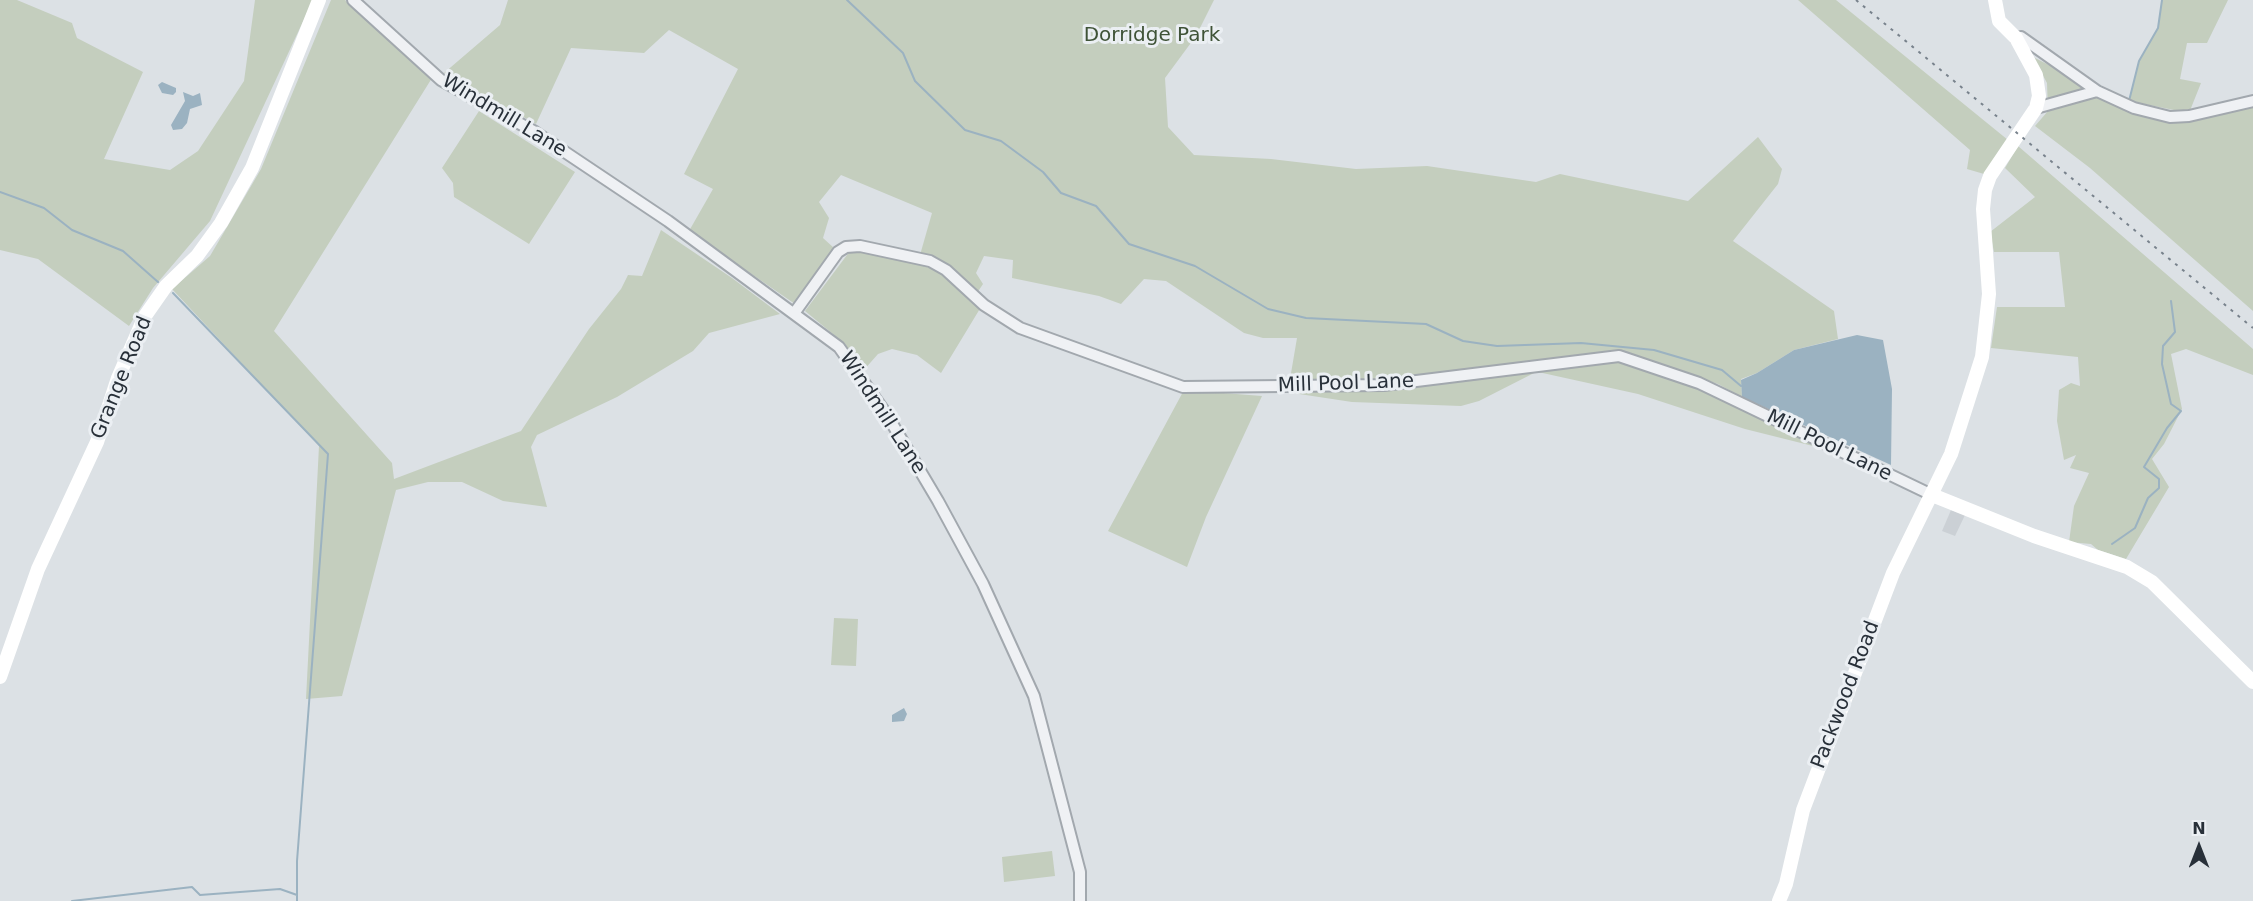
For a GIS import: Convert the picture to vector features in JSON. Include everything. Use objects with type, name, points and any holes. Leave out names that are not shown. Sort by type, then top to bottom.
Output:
[{"type":"street","name":"Grange Road","points":[[0,676],[38,569],[92,453],[118,378],[145,316],[166,286],[197,256],[221,223],[252,168],[319,0]]},
{"type":"street","name":"Windmill Lane","points":[[353,0],[441,80],[535,132],[668,221],[795,312],[839,347],[887,416],[983,584],[1034,696],[1080,872],[1080,901]]},
{"type":"street","points":[[1995,0],[2000,21],[2016,38],[2036,75],[2039,96],[2036,108],[2097,91]]},
{"type":"street","points":[[2016,38],[2021,37],[2097,91],[2134,108],[2170,117],[2223,110],[2253,101]]},
{"type":"street","name":"Packwood Road","points":[[1779,901],[1812,784],[1893,573],[1932,495],[1964,420],[1982,357],[1989,294],[1983,209],[1986,183],[2036,108]]},
{"type":"street","name":"Mill Pool Lane","points":[[795,312],[838,252],[846,247],[860,246],[930,261],[946,270],[984,305],[1020,328],[1183,387],[1384,385],[1619,356],[1699,383],[1932,495]]},
{"type":"street","points":[[1932,495],[2025,532],[2127,567],[2152,582],[2253,682]]},
{"type":"shaded area","points":[[1951,510],[1965,515],[1955,536],[1942,531]]},
{"type":"green space","points":[[0,0],[17,0],[72,23],[77,38],[143,72],[104,159],[170,170],[198,151],[244,81],[255,0],[313,0],[210,221],[153,288],[129,326],[38,259],[0,250]]},
{"type":"green space","points":[[331,0],[345,0],[432,78],[274,331],[392,463],[394,479],[521,431],[589,329],[621,289],[628,275],[642,276],[661,230],[780,314],[709,333],[693,351],[617,397],[537,435],[531,447],[547,507],[503,501],[462,482],[428,482],[396,490],[342,696],[306,699],[319,446],[172,289],[210,256],[261,169]]},
{"type":"green space","name":"Dorridge Park","points":[[508,0],[1214,0],[1196,36],[1165,78],[1168,127],[1194,155],[1271,159],[1356,169],[1427,166],[1536,182],[1560,174],[1688,201],[1758,137],[1782,169],[1778,184],[1733,241],[1834,311],[1838,339],[1794,350],[1757,373],[1741,379],[1742,397],[1718,384],[1626,352],[1458,371],[1384,383],[1289,385],[1297,338],[1263,338],[1244,333],[1166,281],[1144,279],[1121,304],[1099,296],[1012,278],[1013,260],[984,256],[976,273],[983,284],[977,293],[920,255],[932,213],[841,175],[819,202],[829,218],[823,238],[834,248],[827,263],[795,304],[689,231],[713,189],[684,174],[738,69],[669,30],[644,53],[571,48],[536,124],[444,73],[500,25]]},
{"type":"green space","points":[[1798,0],[1836,0],[2008,140],[1984,174],[1967,169],[1970,150]]},
{"type":"green space","points":[[2162,0],[2228,0],[2207,43],[2187,43],[2180,79],[2201,83],[2189,113],[2129,101],[2139,61],[2158,28]]},
{"type":"green space","points":[[2033,57],[2079,80],[2100,99],[2149,116],[2253,106],[2253,311],[2090,168],[2035,126],[2048,111],[2047,83]]},
{"type":"green space","points":[[479,111],[575,172],[529,244],[454,197],[453,183],[442,168]]},
{"type":"green space","points":[[2018,146],[2253,349],[2253,375],[2186,349],[2171,354],[2182,409],[2164,444],[2152,459],[2169,487],[2126,559],[2098,550],[2091,544],[2069,542],[2074,506],[2089,473],[2070,468],[2076,455],[2064,460],[2057,421],[2059,390],[2071,383],[2080,386],[2078,357],[1991,348],[1997,307],[2065,307],[2059,252],[1994,252],[1990,232],[2035,197],[2005,168]]},
{"type":"green space","points":[[862,250],[943,271],[981,307],[941,373],[917,355],[892,349],[878,354],[863,371],[845,344],[805,311],[850,251]]},
{"type":"green space","points":[[1618,361],[1695,386],[1817,447],[1745,429],[1638,394],[1538,372]]},
{"type":"green space","points":[[1536,372],[1479,401],[1461,406],[1352,402],[1286,392],[1383,390]]},
{"type":"green space","points":[[1184,390],[1262,396],[1206,517],[1187,567],[1108,531]]},
{"type":"green space","points":[[834,618],[858,619],[856,666],[831,665]]},
{"type":"green space","points":[[1052,851],[1055,876],[1004,882],[1002,857]]},
{"type":"water","points":[[162,82],[176,88],[176,92],[173,95],[162,93],[158,85]]},
{"type":"water","points":[[183,92],[193,96],[200,93],[202,105],[190,109],[187,123],[182,129],[173,130],[171,125],[185,101]]},
{"type":"water","points":[[1857,335],[1883,340],[1892,389],[1891,465],[1742,397],[1741,380],[1794,350]]},
{"type":"water","points":[[904,708],[907,714],[904,721],[892,722],[892,715]]},
{"type":"waterway","points":[[847,0],[903,53],[915,81],[965,130],[1001,141],[1043,172],[1061,193],[1096,206],[1129,244],[1195,266],[1268,309],[1306,318],[1426,324],[1463,341],[1497,346],[1581,343],[1654,350],[1722,370],[1741,386]]},
{"type":"waterway","points":[[2129,101],[2139,61],[2158,28],[2162,0]]},
{"type":"waterway","points":[[0,192],[44,208],[72,230],[123,251],[158,282]]},
{"type":"waterway","points":[[173,293],[328,454],[297,861],[297,901]]},
{"type":"waterway","points":[[2112,544],[2135,528],[2148,498],[2159,488],[2159,479],[2144,467],[2167,428],[2181,411],[2171,404],[2162,364],[2163,346],[2175,332],[2171,301]]},
{"type":"waterway","points":[[72,901],[192,887],[200,895],[280,889],[297,895]]},
{"type":"railway","points":[[1856,0],[2253,328]]}]
